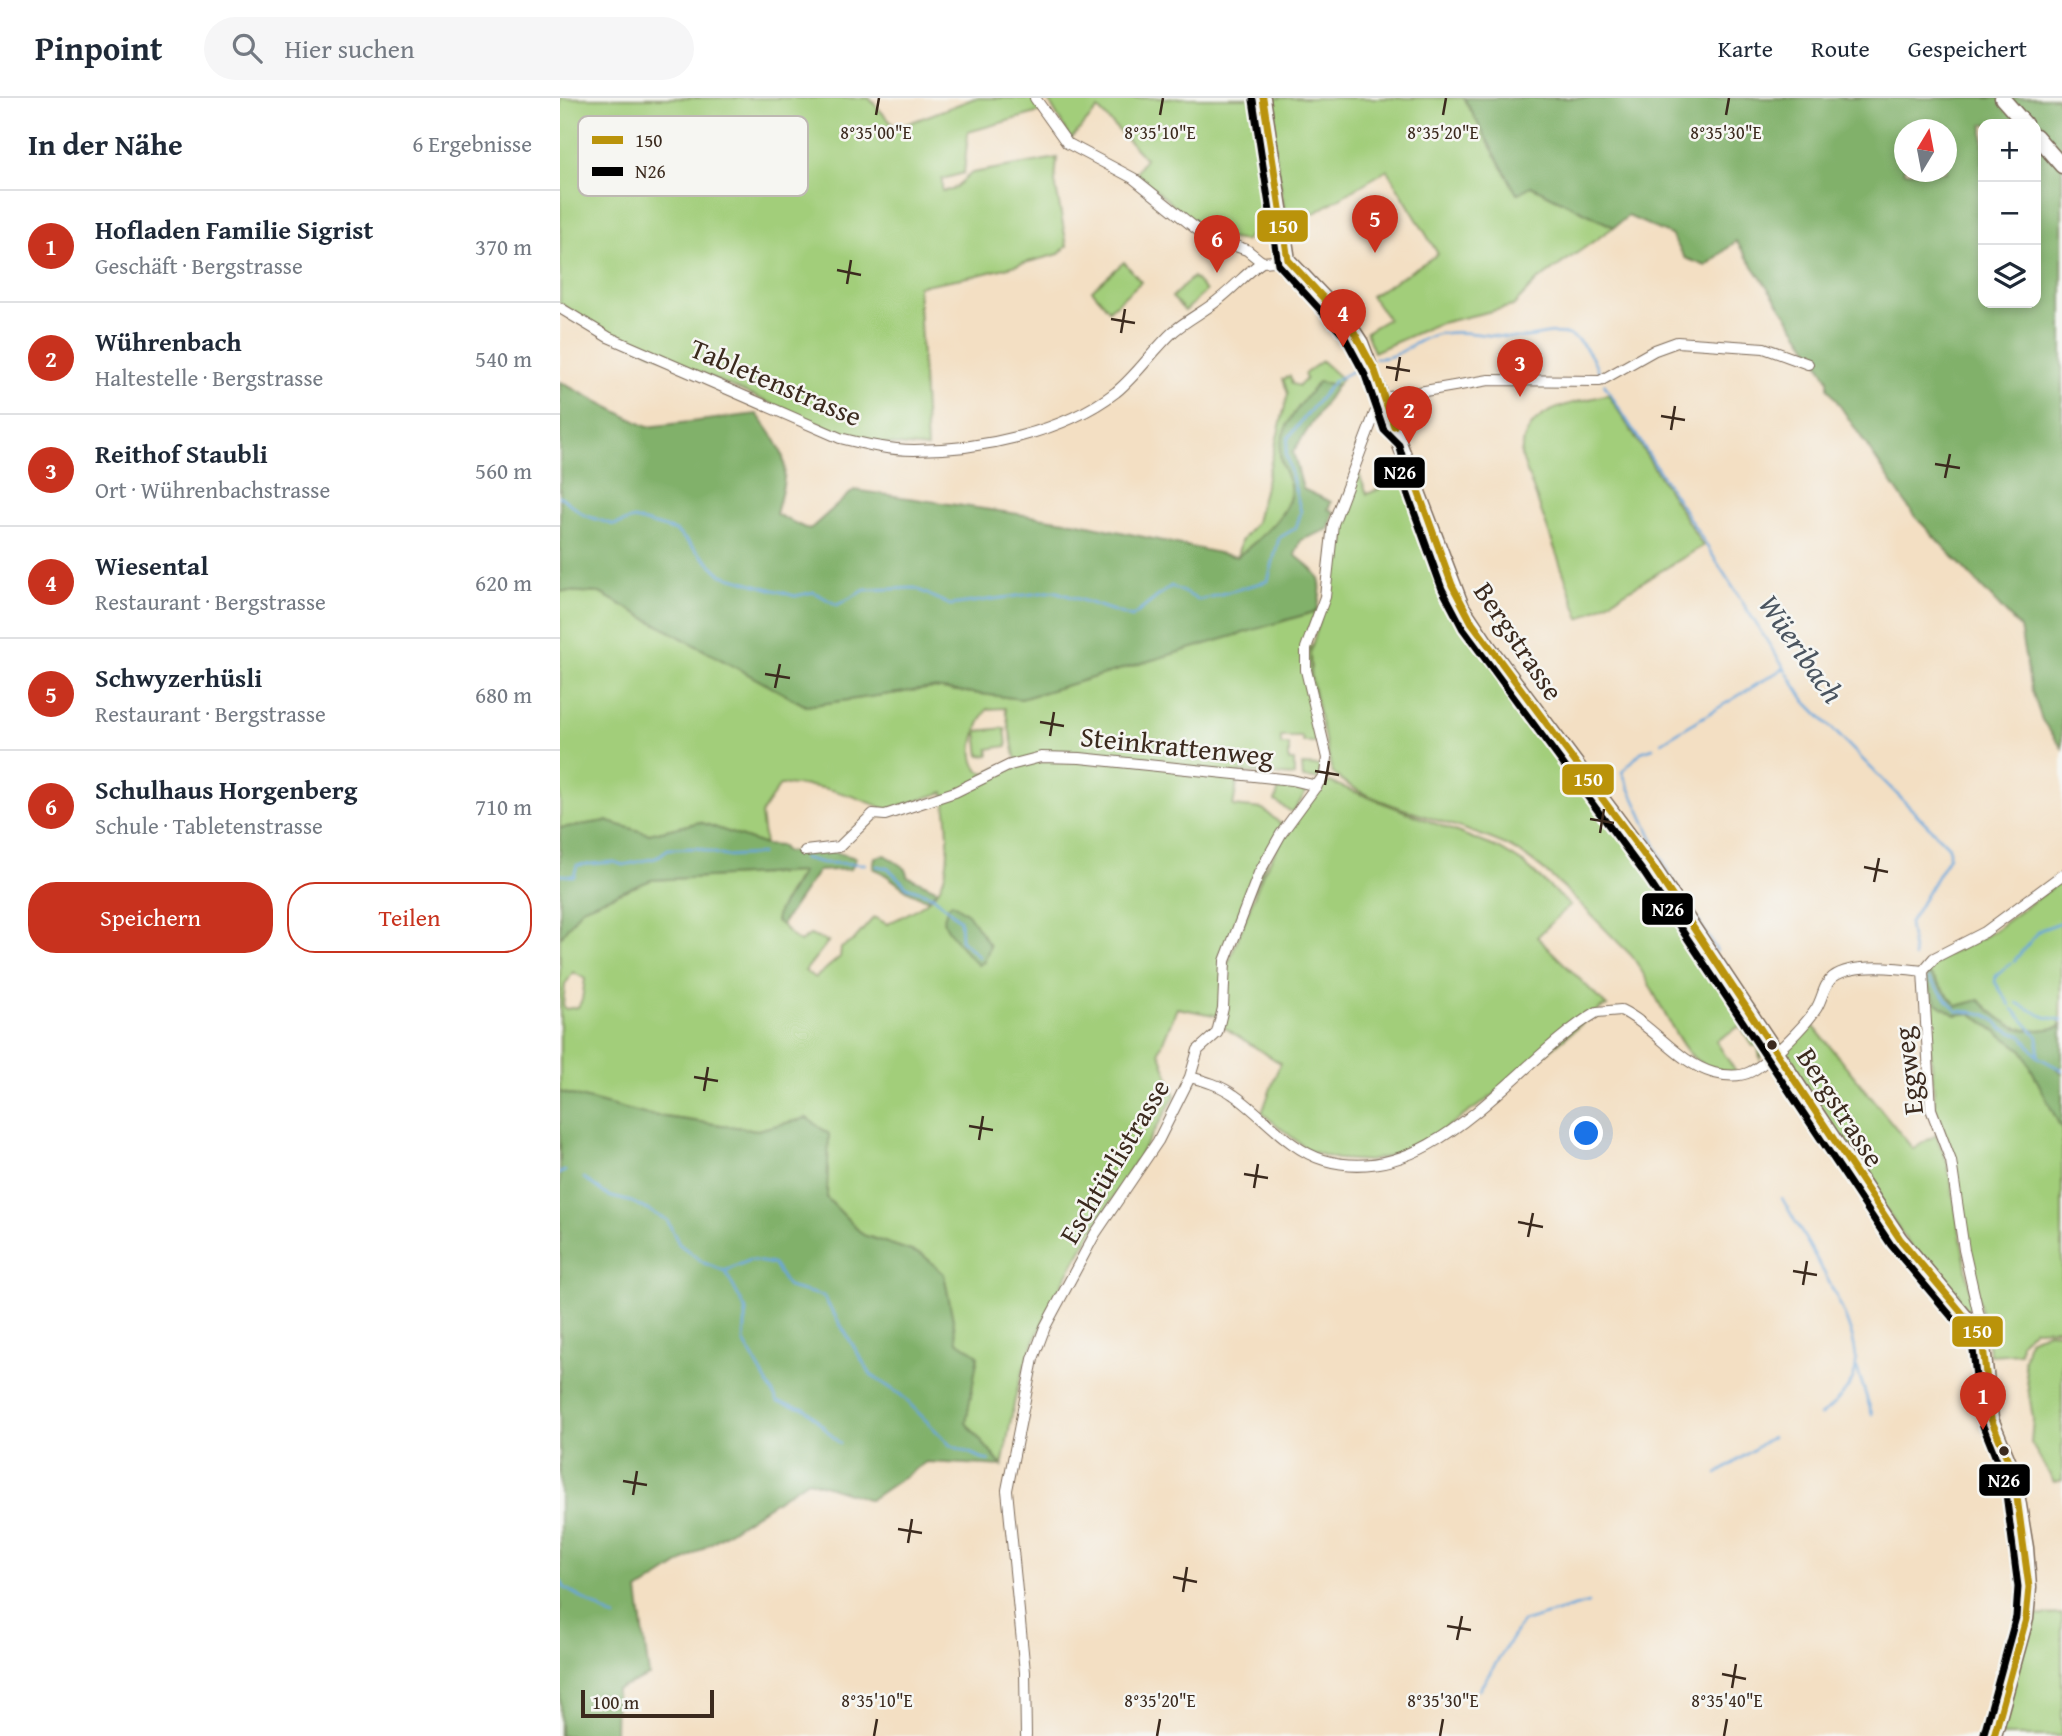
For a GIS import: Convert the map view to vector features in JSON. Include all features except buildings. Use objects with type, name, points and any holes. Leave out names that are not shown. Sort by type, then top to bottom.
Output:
[{"type":"street","points":[[1035,98],[1067,143],[1133,178],[1204,235],[1247,250],[1262,262],[1288,260],[1263,98]]},
{"type":"street","points":[[2002,98],[2021,119]]},
{"type":"street","points":[[2041,142],[2062,166]]},
{"type":"street","name":"Bergstrasse","points":[[1288,260],[1353,330],[1372,364],[1448,575],[1472,623],[1653,867],[1900,1238],[1977,1330],[1985,1350],[1992,1419],[2014,1475],[2028,1564],[2026,1619],[1994,1736]]},
{"type":"street","name":"Tabletenstrasse","points":[[560,308],[608,337],[705,377],[775,412],[840,438],[874,446],[912,450],[941,449],[1015,436],[1059,423],[1094,407],[1132,378],[1176,329],[1218,301],[1262,262]]},
{"type":"street","points":[[1384,398],[1489,380],[1600,381],[1655,350],[1677,342],[1764,348],[1808,363]]},
{"type":"street","name":"Eschtürlistrasse","points":[[1026,1736],[1025,1672],[1007,1490],[1033,1359],[1045,1327],[1095,1234],[1158,1141],[1190,1076],[1198,1050],[1217,1033],[1223,1008],[1225,961],[1259,873],[1276,842],[1325,774],[1326,758],[1306,670],[1306,648],[1322,606],[1333,524],[1375,412],[1384,398]]},
{"type":"street","name":"Steinkrattenweg","points":[[805,851],[839,847],[873,814],[885,815],[956,792],[1010,765],[1041,757],[1080,758],[1292,780],[1317,786]]},
{"type":"street","points":[[1190,1076],[1233,1094],[1302,1149],[1323,1160],[1374,1164],[1407,1157],[1424,1148],[1602,1011],[1621,1010],[1630,1015],[1689,1060],[1713,1073],[1735,1076],[1752,1071],[1811,1016],[1833,976],[1844,971],[1877,968],[1923,971],[1934,958],[1985,932],[2062,875]]},
{"type":"street","name":"Eggweg","points":[[1923,971],[1931,1109],[1951,1161],[1964,1250],[1979,1316],[1977,1330]]},
{"type":"green space","points":[[560,98],[869,98],[896,128],[975,98],[1033,98],[1040,112],[968,132],[964,173],[942,179],[942,191],[952,190],[972,173],[1057,158],[1055,182],[1067,246],[1059,254],[978,275],[918,286],[927,448],[858,441],[610,334],[560,304]]},
{"type":"green space","points":[[1047,98],[1258,98],[1276,214],[1271,213],[1245,241],[1208,235],[1136,173],[1145,158],[1098,109],[1071,139]]},
{"type":"green space","points":[[1267,98],[1464,98],[1517,194],[1531,186],[1614,227],[1537,281],[1513,306],[1437,324],[1374,352],[1366,332],[1388,319],[1371,296],[1438,254],[1387,170],[1306,218],[1285,215]]},
{"type":"green space","points":[[1464,98],[2057,98],[2062,106],[2062,748],[2042,720],[2030,685],[2020,628],[1913,514],[1828,388],[1828,380],[1817,360],[1736,241],[1706,266],[1685,258],[1671,235],[1628,216],[1614,227],[1531,186],[1517,194]]},
{"type":"green space","points":[[1124,262],[1141,282],[1109,310],[1092,290]]},
{"type":"green space","points":[[1193,277],[1206,291],[1185,311],[1172,297]]},
{"type":"green space","points":[[1322,361],[1342,379],[1337,385],[1318,382],[1291,425],[1280,449],[1281,463],[1290,485],[1287,505],[1272,525],[1237,557],[1241,541],[1256,522],[1288,394],[1283,379],[1290,376],[1292,384],[1299,386],[1306,379],[1304,374]]},
{"type":"green space","points":[[560,382],[647,427],[757,414],[775,440],[784,461],[785,471],[776,514],[809,530],[854,490],[1079,523],[1237,557],[1272,526],[1287,506],[1290,485],[1280,448],[1289,421],[1318,382],[1337,385],[1293,452],[1303,489],[1331,502],[1328,509],[1334,512],[1329,529],[1301,540],[1295,555],[1319,578],[1317,611],[1021,699],[933,688],[806,706],[600,593],[560,591]]},
{"type":"green space","points":[[1608,394],[1703,546],[1580,619],[1521,455],[1524,439],[1540,417],[1564,406]]},
{"type":"green space","points":[[1357,469],[1367,494],[1408,478],[1455,601],[1635,850],[1766,1046],[1760,1059],[1758,1046],[1753,1046],[1740,1026],[1716,1041],[1736,1072],[1714,1069],[1695,1059],[1679,1040],[1631,955],[1573,897],[1526,856],[1491,839],[1390,804],[1347,784],[1332,772],[1310,672],[1310,653],[1327,594],[1332,537]]},
{"type":"green space","points":[[560,591],[600,593],[806,706],[933,688],[1021,699],[1317,611],[1308,631],[1317,742],[1303,742],[1302,737],[1281,737],[1281,745],[1289,745],[1289,761],[1294,761],[1294,776],[1239,772],[1233,806],[1263,809],[1282,825],[1228,947],[1219,1016],[1177,1008],[1159,1051],[1175,1096],[1076,1259],[1041,1327],[1018,1387],[1002,1466],[966,1423],[978,1355],[957,1341],[944,1274],[923,1255],[863,1235],[827,1198],[807,1118],[757,1130],[644,1114],[560,1092],[560,938],[581,908],[651,880],[802,872],[784,900],[780,917],[789,934],[800,942],[810,935],[828,942],[805,971],[815,978],[840,957],[841,948],[854,940],[874,917],[887,924],[921,906],[938,890],[948,856],[944,792],[888,810],[836,791],[780,785],[761,814],[765,845],[700,822],[649,834],[606,821],[560,828]],"holes":[[[1005,708],[1016,761],[985,773],[979,771],[975,764],[973,748],[980,723],[987,709]],[[573,972],[585,979],[582,1000],[578,1007],[566,1009],[563,1007],[565,985]]]},
{"type":"green space","points":[[1005,728],[1007,746],[988,749],[989,755],[980,756],[977,731]]},
{"type":"green space","points":[[1302,765],[1320,766],[1322,772],[1317,779],[1303,778]]},
{"type":"green space","points":[[1330,782],[1500,849],[1523,863],[1570,905],[1537,937],[1607,1006],[1601,1008],[1504,1088],[1414,1150],[1369,1161],[1337,1159],[1309,1151],[1262,1113],[1280,1063],[1222,1026],[1228,964],[1263,873],[1288,829],[1322,785]]},
{"type":"green space","points":[[1290,783],[1308,789],[1294,811],[1275,801],[1280,785]]},
{"type":"green space","points":[[606,821],[649,834],[700,822],[765,845],[781,846],[786,852],[831,851],[856,858],[851,869],[818,871],[781,925],[776,921],[778,912],[802,872],[651,880],[582,908],[560,938],[560,828]]},
{"type":"green space","points":[[885,855],[906,869],[907,876],[938,890],[927,899],[919,897],[873,868],[875,857]]},
{"type":"green space","points":[[2062,880],[2060,1027],[2035,1030],[2015,1027],[1998,1017],[1979,1000],[1957,1006],[1928,972],[1943,957],[1991,933]]},
{"type":"green space","points":[[952,903],[968,914],[990,946],[984,962],[978,965],[943,921],[948,906]]},
{"type":"green space","points":[[1928,972],[1957,1006],[1979,1000],[2007,1023],[2024,1029],[2060,1027],[2062,1023],[2062,1066],[2057,1069],[2062,1074],[2062,1130],[2022,1050],[1971,1013],[1955,1015],[1937,1003],[1925,982]]},
{"type":"green space","points":[[1925,982],[1937,1003],[1955,1015],[1970,1013],[2022,1050],[2062,1130],[2062,1328],[2034,1329],[2021,1342],[2020,1353],[1990,1355],[1971,1264],[1955,1160],[1935,1108]]},
{"type":"green space","points":[[1810,1022],[1913,1149],[1936,1135],[1948,1164],[1974,1313],[1972,1316],[1908,1243],[1781,1053]]},
{"type":"green space","points":[[560,1092],[644,1114],[757,1130],[807,1118],[829,1134],[827,1198],[863,1235],[923,1255],[944,1274],[957,1341],[978,1355],[966,1423],[1002,1466],[926,1462],[870,1500],[808,1480],[638,1591],[649,1676],[616,1690],[615,1736],[560,1736]]},
{"type":"green space","points":[[2048,1331],[2062,1332],[2062,1480],[2054,1482],[2031,1443],[2033,1419],[2024,1361],[2029,1340]]},
{"type":"green space","points":[[2062,1614],[2062,1736],[2000,1736],[2030,1616]]},
{"type":"waterway","name":"Wüeribach","points":[[1375,358],[1391,356],[1426,338],[1444,333],[1510,338],[1563,334],[1574,338],[1584,347],[1601,377]]},
{"type":"waterway","name":"Wüeribach","points":[[560,496],[584,515],[614,525],[634,519],[676,531],[722,575],[795,596],[814,592],[837,605],[865,590],[915,588],[950,605],[1054,591],[1132,617],[1171,586],[1199,600],[1268,581],[1279,538],[1296,528],[1301,512],[1286,454],[1288,438],[1334,381],[1363,365]]},
{"type":"waterway","name":"Wüeribach","points":[[1604,384],[1805,701],[1949,847],[1949,856],[1909,924],[1914,958]]},
{"type":"waterway","points":[[1662,742],[1784,668]]},
{"type":"waterway","points":[[1653,748],[1641,752],[1622,772],[1668,872],[1717,951]]},
{"type":"waterway","points":[[560,875],[574,876],[577,865],[614,862],[623,865],[656,858],[668,849],[697,848],[725,856],[761,854]]},
{"type":"waterway","points":[[803,858],[823,863],[865,864]]},
{"type":"waterway","points":[[877,866],[888,868],[907,887],[933,896],[960,920],[961,940],[979,957]]},
{"type":"waterway","points":[[2014,961],[2040,930],[2062,922]]},
{"type":"waterway","name":"Wüeribach","points":[[2010,1005],[1995,982],[1996,976],[2011,963]]},
{"type":"waterway","name":"Wüeribach","points":[[1929,979],[1957,1011],[1987,1015],[2001,1028],[2022,1036],[2038,1057]]},
{"type":"waterway","name":"Wüeribach","points":[[2017,1003],[2045,1017],[2062,1020]]},
{"type":"waterway","name":"Wüeribach","points":[[2013,1009],[2038,1037],[2038,1057],[2062,1070]]},
{"type":"waterway","points":[[560,1173],[565,1171]]},
{"type":"waterway","points":[[584,1178],[608,1196],[632,1202],[667,1220],[679,1244],[704,1263],[725,1271],[750,1260],[773,1264],[788,1287],[823,1296],[871,1375],[901,1395],[950,1445],[989,1461]]},
{"type":"waterway","points":[[1782,1198],[1828,1280],[1848,1325],[1854,1346],[1856,1364],[1849,1387],[1820,1416]]},
{"type":"waterway","points":[[725,1271],[746,1310],[744,1342],[778,1402],[806,1409],[840,1444]]},
{"type":"waterway","points":[[1857,1368],[1872,1414]]},
{"type":"waterway","points":[[1717,1474],[1772,1437]]},
{"type":"waterway","points":[[560,1580],[565,1588],[615,1618]]},
{"type":"waterway","points":[[1479,1690],[1522,1622],[1588,1603]]},
{"type":"transit line","name":"150","points":[[1263,98],[1288,260],[1353,330],[1375,371],[1394,426]]},
{"type":"transit line","name":"N26","points":[[1253,100],[1278,264],[1344,336],[1365,375],[1384,430],[1399,445],[1402,455],[1399,470],[1442,589],[1463,629],[1644,873],[1891,1245],[1972,1341],[1981,1421],[2004,1478],[2018,1587],[2016,1617],[1984,1733]]},
{"type":"transit line","name":"150","points":[[1409,466],[1452,585],[1472,623],[1653,867],[1900,1239],[1982,1337],[1991,1419],[2014,1475],[2029,1587],[2026,1619],[1994,1736]]},
{"type":"place","name":"Schwyzerhüsli","points":[[1375,253]]},
{"type":"place","name":"Schulhaus Horgenberg","points":[[1217,273]]},
{"type":"place","name":"Wiesental","points":[[1343,347]]},
{"type":"place","name":"Reithof Staubli","points":[[1520,397]]},
{"type":"place","name":"Wührenbach","points":[[1409,444]]},
{"type":"place","name":"Hofladen Familie Sigrist","points":[[1983,1430]]}]
